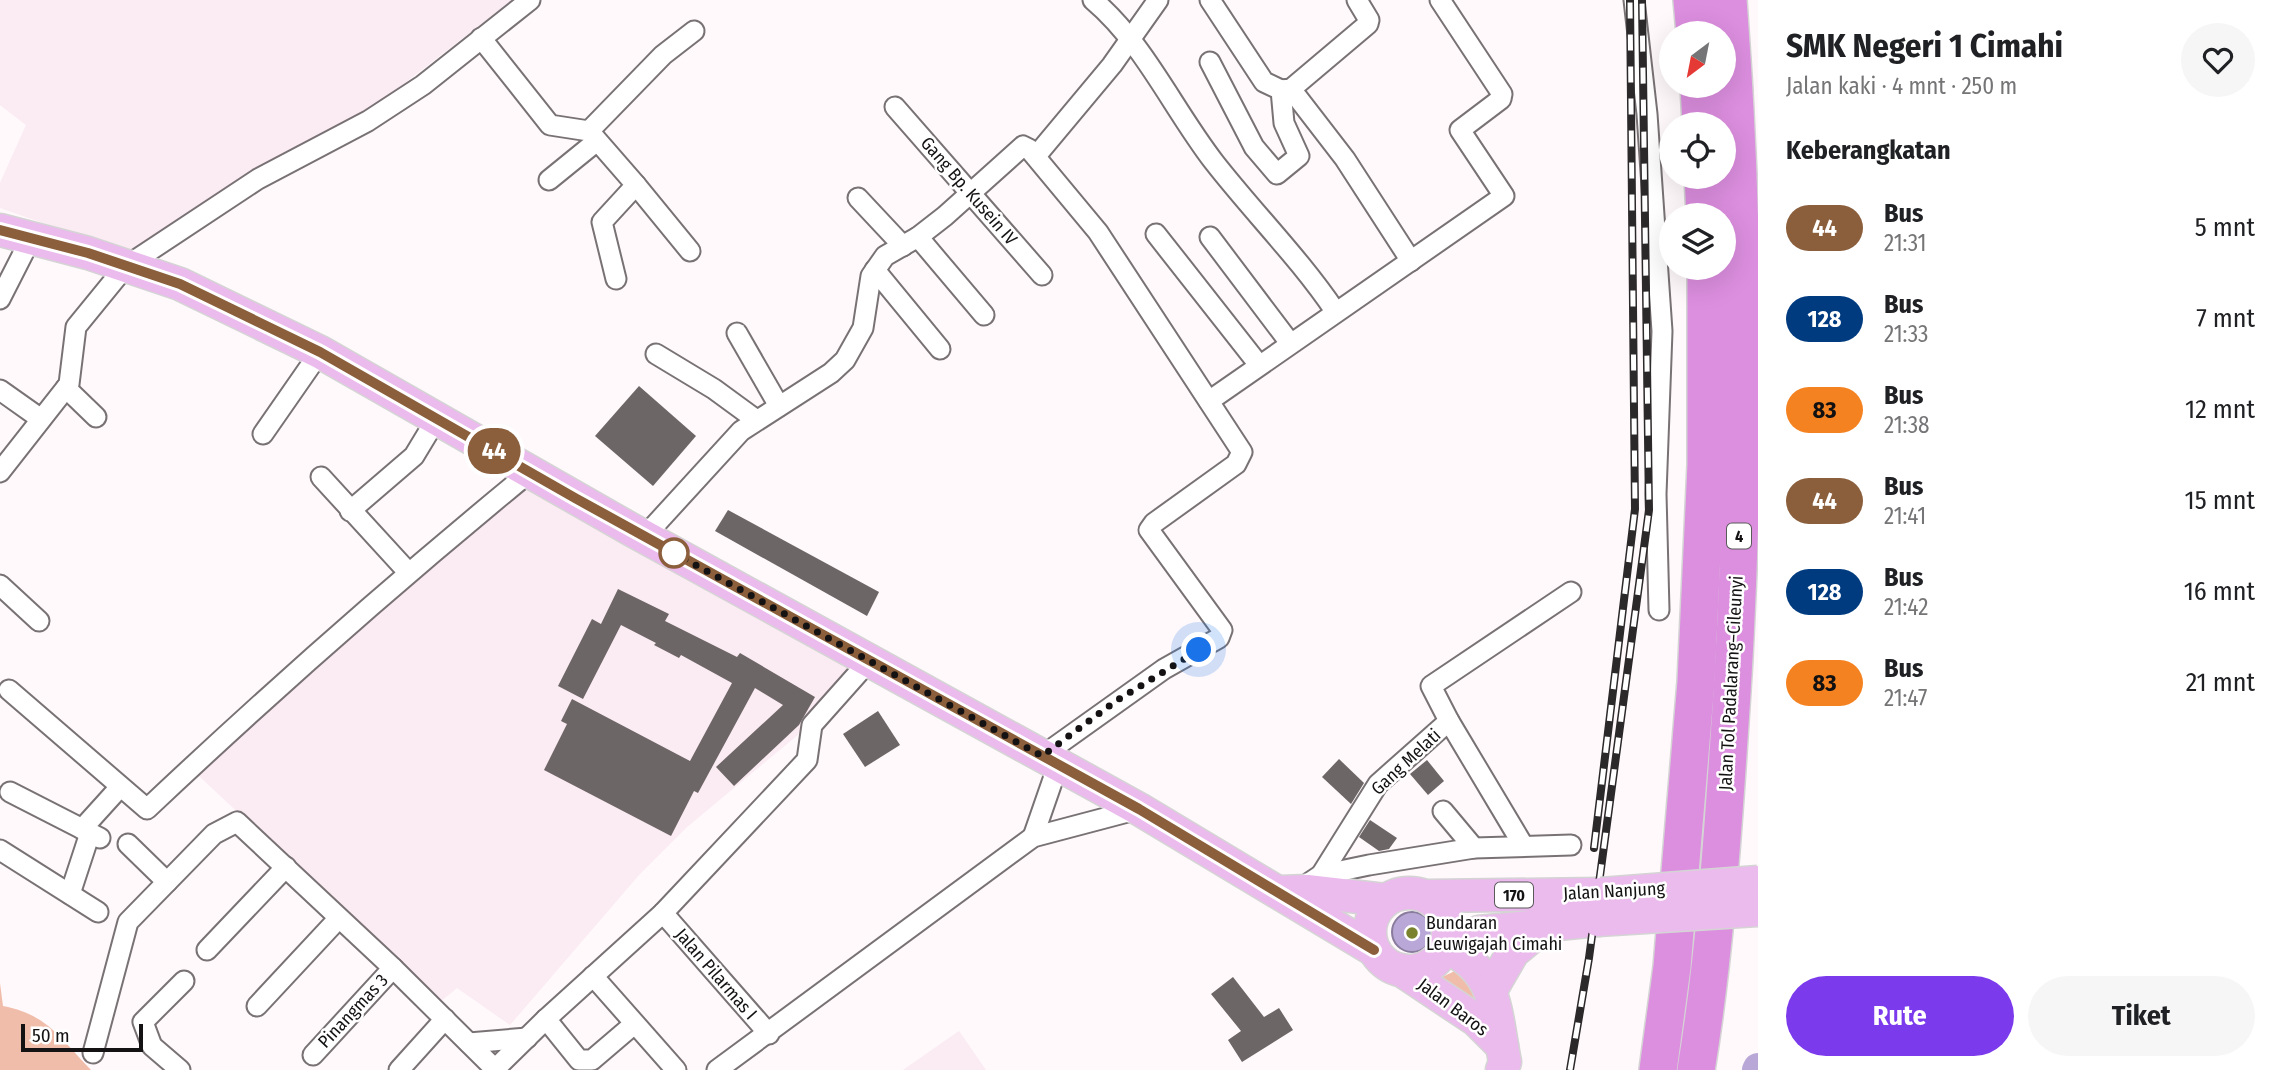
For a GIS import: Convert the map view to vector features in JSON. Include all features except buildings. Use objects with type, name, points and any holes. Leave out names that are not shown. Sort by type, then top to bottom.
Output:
[{"type":"highway","points":[[1692,0],[1694,21]]},
{"type":"highway","name":"Jalan Tol Padalarang–Cileunyi","points":[[1696,1070],[1712,946],[1724,812],[1742,469],[1742,243],[1728,0]]},
{"type":"highway","name":"Jalan Tol Padalarang–Cileunyi","points":[[1658,1070],[1672,967],[1696,682],[1706,465],[1706,280]]},
{"type":"main road","points":[[0,230],[88,253],[180,284],[320,352],[644,537],[1139,809],[1303,886],[1385,900],[1370,923],[1374,950]]},
{"type":"main road","name":"Jalan Nanjung","points":[[1446,947],[1479,932],[1548,923],[1600,907],[1758,882]]},
{"type":"main road","points":[[1303,886],[1391,966],[1401,970]]},
{"type":"main road","name":"170","points":[[1385,900],[1405,892],[1427,897]]},
{"type":"main road","points":[[1427,897],[1440,908],[1447,924],[1446,947]]},
{"type":"main road","name":"Jalan Nanjung","points":[[1427,897],[1600,907],[1758,910]]},
{"type":"main road","name":"170","points":[[1490,990],[1513,952],[1548,923]]},
{"type":"main road","name":"170","points":[[1401,970],[1412,971],[1431,964],[1446,947]]},
{"type":"main road","name":"Jalan Baros","points":[[1446,947],[1466,956],[1478,967],[1490,990],[1502,1058]]},
{"type":"main road","name":"Jalan Baros","points":[[1401,970],[1476,1020],[1502,1058]]},
{"type":"street","points":[[0,472],[66,388],[71,377],[76,327],[125,267],[258,179],[379,114],[436,76],[530,0]]},
{"type":"street","points":[[1093,0],[1113,7],[1129,39],[1213,160],[1335,311]]},
{"type":"street","points":[[1036,156],[1081,104],[1158,0]]},
{"type":"street","points":[[1210,0],[1264,82],[1286,90],[1345,159],[1411,261]]},
{"type":"street","points":[[1210,62],[1254,147],[1277,174],[1299,156],[1285,126],[1286,90],[1368,24],[1369,20],[1357,0]]},
{"type":"street","points":[[1209,401],[1504,194],[1461,130],[1501,99],[1502,94],[1440,0]]},
{"type":"street","points":[[1634,0],[1647,114],[1662,331],[1656,494],[1659,610]]},
{"type":"street","points":[[549,180],[593,136],[663,55],[694,31]]},
{"type":"street","points":[[481,38],[550,125],[579,127],[593,136],[690,251]]},
{"type":"street","name":"Gang Bp. Kusein IV","points":[[895,107],[1042,275]]},
{"type":"street","points":[[644,537],[755,419],[831,373],[852,351],[863,328],[874,270],[885,256],[911,242],[972,194],[1023,146],[1036,156],[1098,232],[1241,449],[1242,456],[1236,464],[1154,523],[1149,530],[1222,631],[1221,634],[1216,641],[1164,669],[1116,701],[1050,760],[1033,837]]},
{"type":"street","points":[[616,279],[602,222],[636,185]]},
{"type":"street","points":[[858,198],[911,242],[984,315]]},
{"type":"street","points":[[1156,234],[1259,365]]},
{"type":"street","points":[[1210,237],[1290,343]]},
{"type":"street","points":[[0,299],[31,238]]},
{"type":"street","points":[[874,270],[940,349]]},
{"type":"street","points":[[737,334],[779,406]]},
{"type":"street","points":[[263,434],[320,352]]},
{"type":"street","points":[[656,354],[714,389],[755,419]]},
{"type":"street","points":[[66,388],[96,417]]},
{"type":"street","points":[[0,390],[41,419]]},
{"type":"street","points":[[350,511],[414,456],[438,418]]},
{"type":"street","points":[[9,690],[146,809],[275,688],[408,572],[530,472]]},
{"type":"street","points":[[321,477],[408,572]]},
{"type":"street","points":[[0,585],[39,621]]},
{"type":"street","points":[[1523,845],[1449,721],[1432,689],[1433,682],[1571,592]]},
{"type":"street","points":[[93,1054],[124,930],[214,834],[237,822],[393,968],[495,1070],[546,1019],[663,913],[807,760],[813,723],[869,662]]},
{"type":"street","name":"Gang Melati","points":[[1303,886],[1378,784],[1449,721]]},
{"type":"street","points":[[70,894],[91,834],[120,787]]},
{"type":"street","points":[[10,792],[91,834]]},
{"type":"street","points":[[730,1066],[1033,837],[1139,809]]},
{"type":"street","points":[[1443,811],[1474,848]]},
{"type":"street","points":[[128,844],[167,882]]},
{"type":"street","points":[[1303,886],[1474,848],[1571,845]]},
{"type":"street","points":[[0,850],[98,912]]},
{"type":"street","points":[[207,950],[286,867]]},
{"type":"street","name":"Jalan Pilarmas I","points":[[663,913],[769,1034]]},
{"type":"street","points":[[257,1006],[339,918]]},
{"type":"street","name":"Pinangmas 3","points":[[313,1055],[393,968]]},
{"type":"street","points":[[593,976],[676,1070]]},
{"type":"street","points":[[180,1070],[152,1046],[143,1022],[184,981]]},
{"type":"street","points":[[399,1070],[445,1019]]},
{"type":"street","points":[[546,1019],[579,1060],[585,1061],[592,1060],[634,1025]]},
{"type":"street","points":[[469,1043],[527,1038]]},
{"type":"shaded area","points":[[0,0],[512,0],[384,99],[210,199],[129,253],[0,208],[0,183],[26,125],[0,105]]},
{"type":"shaded area","points":[[518,482],[860,668],[811,724],[687,827],[639,875],[510,1025],[457,988],[440,1002],[198,775]]},
{"type":"shaded area","points":[[1412,912],[1420,913],[1426,918],[1431,924],[1431,940],[1426,946],[1420,951],[1412,952],[1404,951],[1398,946],[1393,940],[1392,932],[1393,924],[1398,918],[1404,913]]},
{"type":"shaded area","points":[[1459,969],[1482,1010],[1438,979]]},
{"type":"shaded area","points":[[0,983],[3,1006],[31,1015],[52,1029],[91,1070],[0,1070]]},
{"type":"shaded area","points":[[959,1031],[986,1070],[903,1070]]},
{"type":"railway","points":[[1594,848],[1635,509],[1630,0]]},
{"type":"railway","points":[[1570,1070],[1589,958],[1649,510],[1642,0]]},
{"type":"bus line","name":"44","points":[[0,230],[88,253],[180,284],[320,352],[575,498],[1139,809],[1374,950]]},
{"type":"place","name":"Bundaran Leuwigajah Cimahi","points":[[1412,933]]},
{"type":"route","points":[[674,553],[1042,756],[1116,701],[1164,669],[1199,650]]}]
